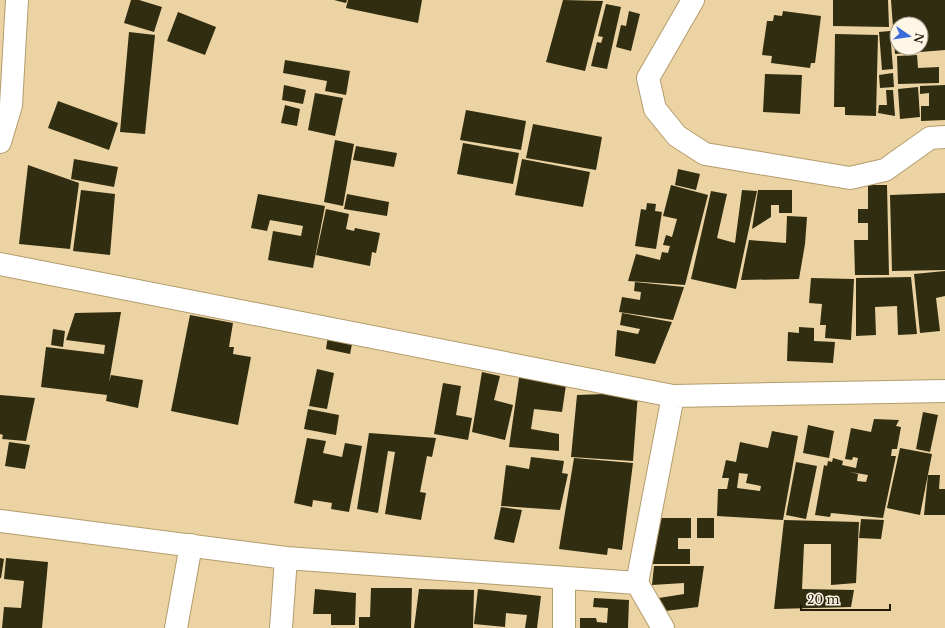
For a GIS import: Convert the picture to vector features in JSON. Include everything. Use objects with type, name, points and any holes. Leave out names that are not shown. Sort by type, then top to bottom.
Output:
[{"type":"street","points":[[0,142],[17,0]]},
{"type":"street","points":[[691,0],[648,78],[656,109],[677,136],[705,154],[850,178],[885,170],[930,138],[945,137]]},
{"type":"street","points":[[0,264],[673,396],[945,391]]},
{"type":"street","points":[[663,628],[637,583],[673,396]]},
{"type":"street","points":[[0,521],[286,558],[637,583]]},
{"type":"street","points":[[176,628],[191,545]]},
{"type":"street","points":[[281,628],[286,558]]},
{"type":"street","points":[[564,578],[564,628]]},
{"type":"building","points":[[131,0],[139,0],[162,7],[154,32],[124,23]]},
{"type":"building","points":[[334,0],[347,0],[346,3]]},
{"type":"building","points":[[348,0],[422,0],[418,23],[346,8]]},
{"type":"building","points":[[563,0],[603,1],[585,71],[546,62]]},
{"type":"building","points":[[833,0],[888,0],[889,27],[833,26]]},
{"type":"building","points":[[891,0],[945,0],[945,50],[929,51],[929,16],[892,16]]},
{"type":"building","points":[[606,4],[621,7],[607,69],[591,66],[597,42],[601,43],[603,37],[598,36]]},
{"type":"building","points":[[629,11],[640,14],[631,51],[616,47],[621,25],[626,26]]},
{"type":"building","points":[[783,11],[821,16],[815,63],[811,63],[810,68],[771,63],[772,56],[762,55],[767,21],[773,21],[774,15],[782,16]]},
{"type":"building","points":[[178,12],[216,27],[205,55],[167,41]]},
{"type":"building","points":[[889,31],[889,56],[892,56],[893,69],[882,70],[879,32]]},
{"type":"building","points":[[129,32],[155,35],[145,134],[120,132]]},
{"type":"building","points":[[835,34],[878,35],[876,116],[845,115],[845,107],[834,107]]},
{"type":"building","points":[[897,56],[917,56],[918,68],[939,67],[939,83],[898,84]]},
{"type":"building","points":[[285,60],[350,71],[346,95],[325,91],[327,81],[283,73]]},
{"type":"building","points":[[893,73],[894,87],[880,88],[879,75]]},
{"type":"building","points":[[765,74],[802,75],[800,114],[763,112]]},
{"type":"building","points":[[284,85],[306,90],[303,104],[282,100]]},
{"type":"building","points":[[945,85],[945,120],[921,121],[921,106],[929,106],[929,93],[920,94],[920,86]]},
{"type":"building","points":[[918,87],[920,117],[900,119],[898,89]]},
{"type":"building","points":[[886,90],[893,90],[895,116],[878,113],[879,105],[887,105]]},
{"type":"building","points":[[315,93],[343,98],[335,136],[308,130]]},
{"type":"building","points":[[58,101],[118,123],[109,150],[48,128]]},
{"type":"building","points":[[285,105],[300,109],[297,126],[281,123]]},
{"type":"building","points":[[466,110],[526,121],[521,150],[460,140]]},
{"type":"building","points":[[533,124],[602,137],[596,170],[526,158]]},
{"type":"building","points":[[335,140],[354,144],[343,206],[324,202]]},
{"type":"building","points":[[463,143],[519,153],[513,184],[457,174]]},
{"type":"building","points":[[356,146],[397,153],[394,167],[353,160]]},
{"type":"building","points":[[74,159],[118,167],[114,187],[71,179]]},
{"type":"building","points":[[522,159],[590,172],[583,207],[515,195]]},
{"type":"building","points":[[28,165],[79,183],[70,249],[19,244]]},
{"type":"building","points":[[678,169],[700,174],[696,190],[675,185]]},
{"type":"building","points":[[671,185],[708,195],[685,285],[628,281],[636,254],[660,260],[662,252],[668,253],[670,246],[663,245],[666,235],[672,237],[677,219],[663,216]]},
{"type":"building","points":[[868,185],[887,185],[889,275],[855,275],[854,240],[868,240],[868,223],[858,223],[858,209],[868,209]]},
{"type":"building","points":[[81,190],[115,194],[110,255],[73,251]]},
{"type":"building","points":[[742,190],[757,191],[736,289],[691,279],[711,191],[727,194],[717,238],[735,243]]},
{"type":"building","points":[[758,190],[792,190],[792,213],[779,213],[779,205],[771,205],[771,217],[752,229]]},
{"type":"building","points":[[945,193],[945,270],[892,271],[890,195]]},
{"type":"building","points":[[258,194],[325,206],[313,268],[268,260],[273,231],[301,236],[303,226],[270,220],[267,231],[251,228]]},
{"type":"building","points":[[347,194],[389,202],[387,216],[344,209]]},
{"type":"building","points":[[647,203],[656,204],[655,211],[662,212],[656,249],[635,246],[641,209],[646,210]]},
{"type":"building","points":[[326,209],[349,214],[346,229],[354,231],[355,228],[380,233],[376,253],[372,252],[370,266],[316,255]]},
{"type":"building","points":[[787,216],[807,217],[805,244],[799,279],[741,280],[749,240],[786,243]]},
{"type":"building","points":[[945,271],[945,296],[936,298],[940,331],[920,333],[914,274]]},
{"type":"building","points":[[911,277],[917,334],[898,335],[897,306],[875,307],[876,335],[856,336],[856,278]]},
{"type":"building","points":[[811,278],[854,279],[851,340],[825,338],[826,325],[820,325],[822,304],[809,303]]},
{"type":"building","points":[[635,282],[684,287],[673,320],[619,312],[622,297],[640,300],[641,292],[634,291]]},
{"type":"building","points":[[121,312],[109,382],[111,375],[143,380],[138,408],[106,401],[107,395],[41,387],[46,347],[104,354],[105,345],[66,340],[75,313]]},
{"type":"building","points":[[622,313],[672,322],[655,364],[615,356],[617,330],[638,334],[640,329],[620,325]]},
{"type":"building","points":[[190,315],[233,323],[229,347],[234,347],[233,354],[251,357],[238,425],[171,411]]},
{"type":"building","points":[[799,327],[814,328],[814,341],[835,342],[833,363],[787,361],[788,332],[799,333]]},
{"type":"building","points":[[53,329],[65,331],[63,347],[51,345]]},
{"type":"building","points":[[329,329],[354,334],[350,354],[326,349]]},
{"type":"building","points":[[317,369],[334,373],[327,409],[309,406]]},
{"type":"building","points":[[520,371],[566,385],[562,412],[534,409],[531,429],[559,434],[559,451],[509,447]]},
{"type":"building","points":[[482,372],[500,376],[494,400],[513,405],[505,440],[472,432]]},
{"type":"building","points":[[443,383],[461,386],[456,415],[472,418],[468,440],[434,434]]},
{"type":"building","points":[[604,391],[638,393],[633,461],[571,457],[577,395],[604,394]]},
{"type":"building","points":[[0,395],[35,398],[26,441],[2,439],[3,435],[0,434]]},
{"type":"building","points":[[308,409],[339,415],[336,435],[304,429]]},
{"type":"building","points":[[923,412],[938,415],[930,452],[916,449]]},
{"type":"building","points":[[874,419],[899,420],[896,426],[901,427],[897,449],[892,449],[891,456],[896,456],[883,518],[831,513],[830,517],[815,515],[824,465],[827,466],[828,461],[832,462],[833,458],[843,461],[842,465],[856,468],[858,458],[853,457],[852,460],[845,459],[851,428],[871,432]],"holes":[[[850,472],[868,475],[866,482],[857,481],[858,474]]]},
{"type":"building","points":[[808,425],[834,431],[829,458],[803,453]]},
{"type":"building","points":[[772,431],[798,436],[783,520],[717,516],[718,489],[727,489],[729,478],[722,478],[726,460],[736,462],[740,442],[768,448]],"holes":[[[739,473],[748,474],[746,483],[761,486],[760,491],[737,488]]]},
{"type":"building","points":[[369,433],[436,438],[432,457],[427,456],[420,492],[426,493],[421,520],[385,514],[395,452],[388,451],[378,513],[357,509]]},
{"type":"building","points":[[307,438],[326,441],[323,453],[342,457],[345,443],[362,446],[349,512],[331,509],[332,503],[313,500],[312,507],[294,503]]},
{"type":"building","points":[[9,442],[30,445],[25,469],[5,466]]},
{"type":"building","points":[[900,448],[932,454],[920,515],[887,508]]},
{"type":"building","points":[[531,457],[564,461],[562,473],[568,474],[560,510],[501,506],[506,465],[529,469]]},
{"type":"building","points":[[574,458],[633,463],[622,550],[608,548],[607,555],[559,549]]},
{"type":"building","points":[[796,462],[817,466],[806,519],[786,515]]},
{"type":"building","points":[[928,475],[940,475],[939,489],[945,489],[945,515],[924,515]]},
{"type":"building","points":[[501,507],[522,510],[514,543],[494,539]]},
{"type":"building","points":[[653,518],[691,518],[691,538],[678,538],[678,549],[690,549],[690,564],[652,564]]},
{"type":"building","points":[[697,518],[714,518],[714,538],[697,538]]},
{"type":"building","points":[[861,519],[884,520],[881,539],[859,538]]},
{"type":"building","points":[[784,520],[859,522],[856,583],[831,585],[831,544],[804,544],[802,589],[854,590],[851,607],[774,609]]},
{"type":"building","points":[[0,558],[4,559],[1,578],[0,578]]},
{"type":"building","points":[[6,558],[48,562],[42,628],[2,628],[4,607],[21,608],[24,581],[4,579]]},
{"type":"building","points":[[654,566],[704,566],[698,607],[657,612],[659,598],[684,594],[684,583],[652,585]]},
{"type":"building","points":[[371,588],[412,588],[411,628],[359,628],[359,617],[370,617]]},
{"type":"building","points":[[315,589],[356,593],[355,625],[331,625],[331,614],[313,614]]},
{"type":"building","points":[[419,589],[474,590],[473,628],[414,628]]},
{"type":"building","points":[[478,589],[541,596],[537,628],[525,628],[527,615],[506,613],[505,627],[474,624]]},
{"type":"building","points":[[594,598],[629,600],[628,628],[580,628],[580,618],[596,618],[597,622],[607,623],[608,608],[593,607]]}]
